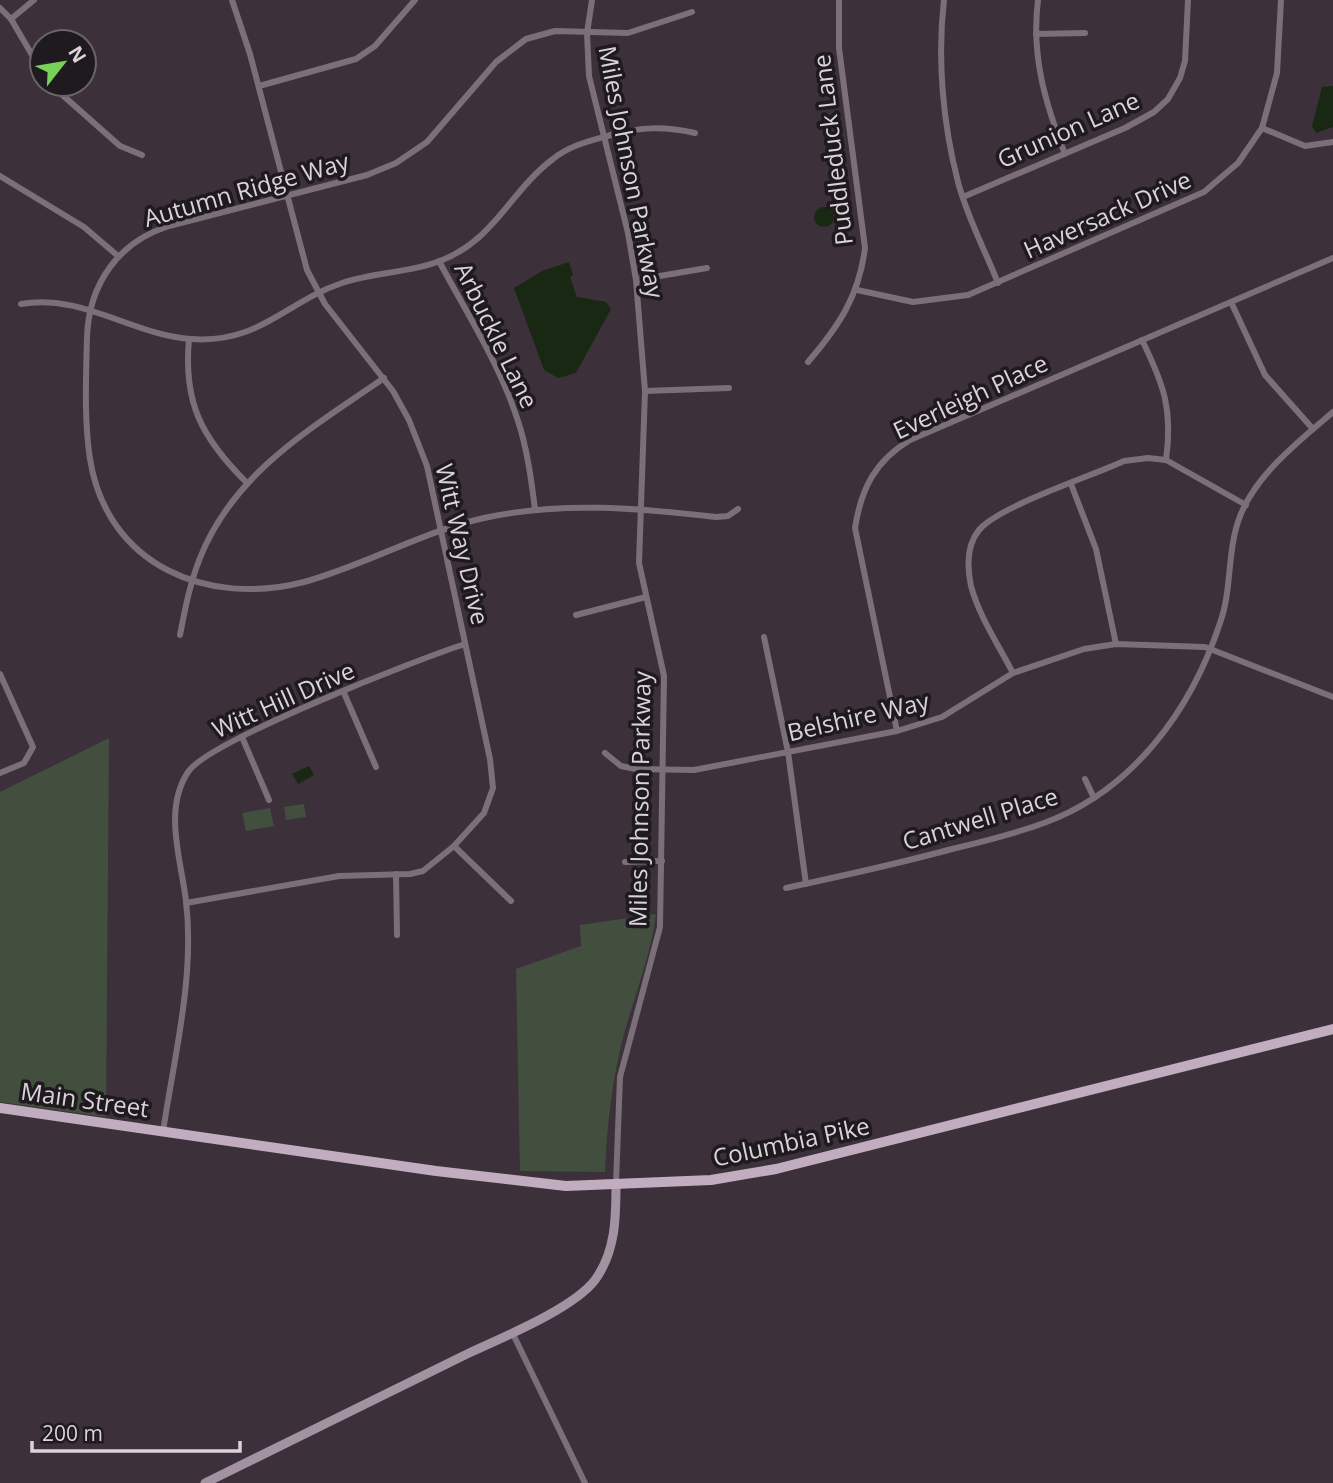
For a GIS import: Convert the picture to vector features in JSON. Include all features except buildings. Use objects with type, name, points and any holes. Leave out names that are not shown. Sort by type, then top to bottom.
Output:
[{"type":"main road","name":"Columbia Pike","points":[[163,1132],[436,1171],[566,1186],[711,1180],[776,1170],[1333,1029]]},
{"type":"main road","name":"Main Street","points":[[0,1108],[163,1132]]},
{"type":"main road","points":[[205,1483],[512,1332],[576,1297],[595,1280],[609,1252],[614,1235],[615,1183]]},
{"type":"street","points":[[11,19],[34,0]]},
{"type":"street","name":"Witt Way Drive","points":[[186,903],[339,876],[416,873],[431,867],[484,813],[493,788],[490,759],[442,530],[422,451],[409,420],[384,378],[318,294],[303,258],[258,86],[232,0]]},
{"type":"street","points":[[258,86],[356,59],[375,46],[415,0]]},
{"type":"street","name":"Miles Johnson Parkway","points":[[592,0],[587,33],[589,76],[636,280],[645,391],[639,563],[664,676],[660,927],[620,1077],[615,1183]]},
{"type":"street","name":"Puddleduck Lane","points":[[808,362],[835,330],[857,290],[863,266],[864,235],[839,47],[839,0]]},
{"type":"street","points":[[944,0],[940,64],[955,166],[963,197],[998,283]]},
{"type":"street","points":[[1038,0],[1036,34],[1042,92],[1065,154]]},
{"type":"street","name":"Grunion Lane","points":[[963,197],[1142,120],[1168,99],[1185,61],[1188,0]]},
{"type":"street","name":"Haversack Drive","points":[[857,290],[903,301],[937,301],[968,295],[1204,192],[1238,163],[1262,128],[1277,74],[1280,0]]},
{"type":"street","points":[[0,8],[11,19],[28,48]]},
{"type":"street","name":"Autumn Ridge Way","points":[[692,12],[628,33],[555,31],[526,39],[496,62],[438,131],[408,156],[367,175],[157,230],[118,256],[98,287],[90,310],[87,419],[90,459],[100,494],[113,520],[141,552],[167,570],[191,581],[223,590],[257,591],[305,582],[442,530],[534,509],[584,506],[716,517],[728,516],[738,509]]},
{"type":"street","points":[[1036,34],[1084,33]]},
{"type":"street","points":[[67,98],[120,146],[142,155]]},
{"type":"street","points":[[21,304],[60,303],[189,339],[215,339],[253,331],[318,294],[350,280],[439,261],[467,247],[493,226],[552,159],[570,148],[604,137],[658,127],[695,133]]},
{"type":"street","points":[[1262,128],[1305,146],[1333,142]]},
{"type":"street","points":[[0,176],[85,227],[118,256]]},
{"type":"street","name":"Everleigh Place","points":[[897,730],[855,528],[858,506],[867,480],[887,456],[910,440],[1333,258]]},
{"type":"street","name":"Arbuckle Lane","points":[[439,261],[512,404],[524,439],[534,509]]},
{"type":"street","points":[[636,280],[707,268]]},
{"type":"street","points":[[1231,302],[1265,375],[1313,429]]},
{"type":"street","points":[[189,339],[188,370],[193,405],[205,435],[217,452],[246,482]]},
{"type":"street","points":[[1142,340],[1163,383],[1168,405],[1170,432],[1166,460]]},
{"type":"street","points":[[180,635],[191,581],[213,529],[246,482],[278,453],[384,378]]},
{"type":"street","points":[[645,391],[729,388]]},
{"type":"street","name":"Cantwell Place","points":[[786,888],[1045,823],[1094,798],[1127,774],[1170,725],[1211,649],[1224,610],[1238,519],[1268,475],[1333,412]]},
{"type":"street","points":[[1013,673],[974,595],[968,554],[978,531],[987,522],[1124,461],[1148,458],[1166,460],[1246,505]]},
{"type":"street","points":[[1071,484],[1096,549],[1116,644]]},
{"type":"street","points":[[576,615],[646,597]]},
{"type":"street","points":[[764,638],[788,752],[806,884]]},
{"type":"street","name":"Witt Hill Drive","points":[[163,1132],[188,950],[186,903],[175,824],[176,805],[189,770],[212,750],[428,656],[466,644]]},
{"type":"street","name":"Belshire Way","points":[[605,753],[621,766],[662,772],[710,768],[897,730],[942,717],[1013,673],[1084,649],[1116,644],[1172,644],[1211,649],[1333,697]]},
{"type":"street","points":[[0,674],[33,747],[24,763],[0,773]]},
{"type":"street","points":[[344,693],[376,767]]},
{"type":"street","points":[[242,737],[269,800]]},
{"type":"street","points":[[1085,779],[1094,798]]},
{"type":"street","points":[[454,846],[511,901]]},
{"type":"street","points":[[625,862],[662,862]]},
{"type":"street","points":[[396,874],[397,934]]},
{"type":"street","points":[[512,1332],[585,1483]]},
{"type":"shaded area","points":[[1333,86],[1333,127],[1316,133],[1312,126],[1322,87]]},
{"type":"shaded area","points":[[824,207],[831,210],[834,217],[831,224],[824,227],[817,224],[814,217],[817,210]]},
{"type":"shaded area","points":[[569,262],[573,275],[570,277],[577,297],[606,302],[611,309],[576,373],[558,378],[544,370],[514,288],[542,271]]},
{"type":"shaded area","points":[[109,738],[106,1117],[0,1102],[0,792]]},
{"type":"shaded area","points":[[309,766],[314,775],[298,784],[292,774]]},
{"type":"shaded area","points":[[304,804],[306,817],[286,820],[284,807]]},
{"type":"shaded area","points":[[270,808],[274,826],[246,831],[242,813]]},
{"type":"shaded area","points":[[656,914],[647,959],[616,1068],[605,1172],[520,1171],[516,969],[581,946],[580,925]]}]
